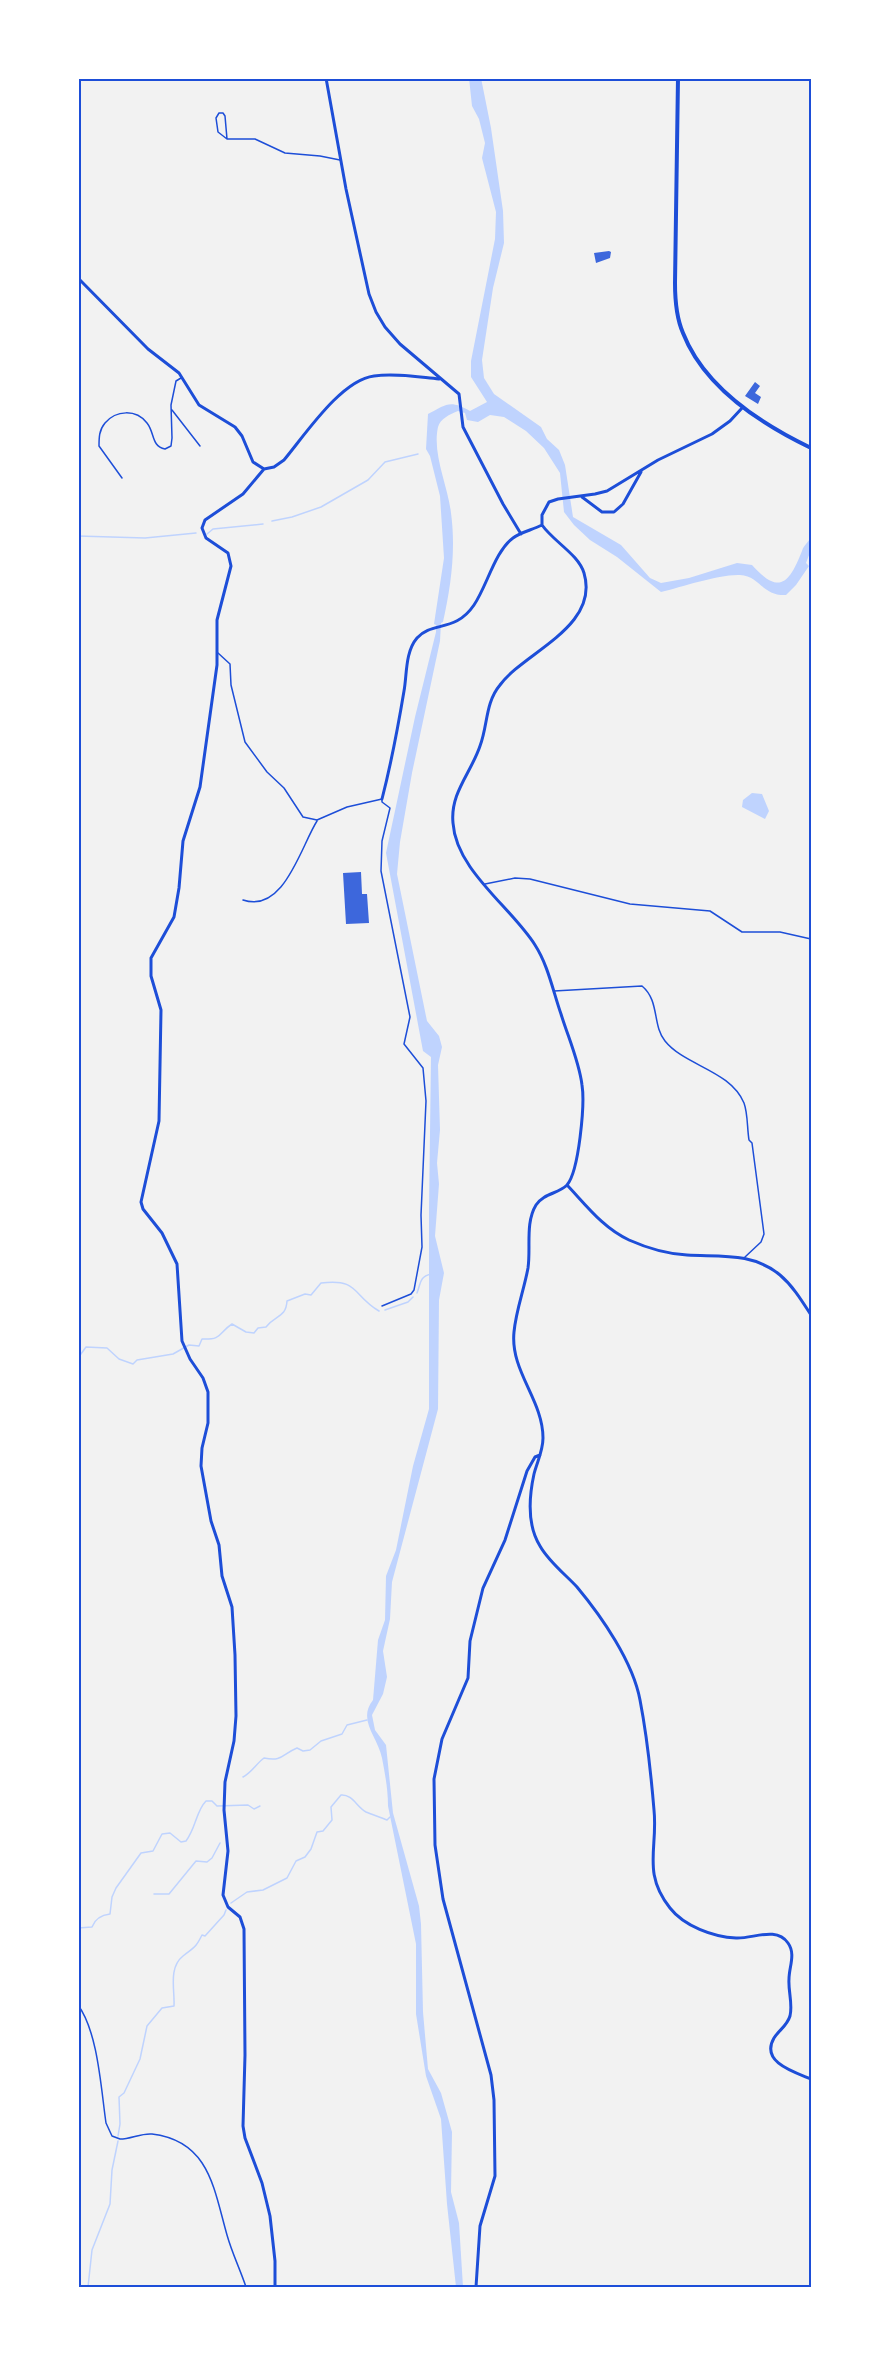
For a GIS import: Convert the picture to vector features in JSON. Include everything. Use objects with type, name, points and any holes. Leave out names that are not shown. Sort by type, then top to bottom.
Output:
[{"type":"street","points":[[326,78],[369,294],[376,312],[393,337],[441,380],[457,391],[466,432],[521,534]]},
{"type":"street","points":[[678,78],[675,274],[678,317],[686,340],[701,365],[717,384],[743,407],[811,448]]},
{"type":"street","points":[[78,278],[148,349],[182,377],[200,405],[235,427],[242,436],[250,458],[256,466],[264,469],[274,467],[284,460],[350,385],[366,378],[384,375],[441,380]]},
{"type":"street","points":[[743,407],[730,421],[712,434],[658,460],[607,491],[558,499],[546,506],[542,515],[542,525],[580,564],[586,581],[585,595],[578,612],[563,633],[510,673],[496,690],[490,702],[480,747],[459,788],[453,809],[455,836],[462,854],[536,946],[576,1060],[583,1088],[578,1146],[567,1185],[543,1197],[535,1208],[530,1227],[528,1268],[514,1331],[516,1359],[541,1424],[543,1442],[533,1479],[530,1520],[533,1532],[543,1550],[579,1590],[595,1612],[628,1665],[637,1685],[643,1714],[655,1817],[652,1865],[660,1892],[674,1913],[693,1926],[732,1938],[774,1934],[789,1944],[792,1953],[788,1977],[790,2015],[785,2026],[772,2041],[770,2054],[783,2067],[811,2079]]},
{"type":"street","points":[[264,469],[243,494],[206,520],[202,528],[206,538],[224,548],[230,558],[230,570],[217,620],[218,653],[203,771],[185,834],[174,917],[151,958],[151,976],[160,1010],[159,1121],[141,1202],[143,1209],[162,1233],[177,1264],[182,1341],[190,1359],[203,1378],[208,1392],[208,1423],[202,1448],[201,1466],[211,1521],[219,1545],[222,1576],[232,1607],[235,1664],[234,1742],[224,1793],[228,1842],[223,1895],[228,1907],[240,1917],[244,1929],[243,2126],[245,2138],[262,2183],[270,2216],[275,2261],[275,2287]]},
{"type":"street","points":[[579,496],[602,512],[612,513],[623,504],[642,471]]},
{"type":"street","points":[[382,799],[409,655],[417,637],[435,628],[456,622],[469,612],[510,540],[542,525]]},
{"type":"street","points":[[567,1185],[598,1219],[631,1241],[670,1253],[744,1258],[766,1266],[789,1284],[811,1315]]},
{"type":"street","points":[[476,2287],[480,2226],[495,2176],[494,2096],[491,2075],[444,1899],[435,1845],[434,1779],[440,1746],[468,1678],[471,1634],[483,1588],[505,1540],[527,1471],[535,1457],[540,1455]]},
{"type":"lane","points":[[227,139],[225,116],[219,113],[216,118],[218,132],[227,139],[255,139],[285,153],[341,160]]},
{"type":"lane","points":[[122,478],[99,446],[100,430],[106,422],[122,413],[132,413],[147,423],[159,448],[165,449],[171,446],[171,410],[176,381],[182,377]]},
{"type":"lane","points":[[171,410],[200,446]]},
{"type":"lane","points":[[218,653],[230,664],[231,684],[243,737],[248,749],[268,773],[285,788],[303,817],[317,820],[347,807],[382,799],[381,802],[390,808],[382,841],[381,871],[410,1019],[404,1044],[423,1068],[426,1101],[422,1240],[414,1290],[411,1294],[382,1306]]},
{"type":"lane","points":[[243,900],[253,903],[263,902],[279,889],[299,861],[317,820]]},
{"type":"lane","points":[[485,884],[515,878],[530,879],[630,903],[710,911],[742,932],[780,932],[811,939]]},
{"type":"lane","points":[[553,991],[642,986],[651,999],[665,1041],[692,1062],[717,1075],[741,1097],[749,1140],[752,1143],[764,1234],[761,1242],[744,1258]]},
{"type":"path","points":[[78,2005],[87,2020],[92,2036],[106,2123],[111,2134],[123,2140],[145,2134],[159,2136],[179,2142],[197,2156],[216,2190],[230,2246],[246,2287]]},
{"type":"water","points":[[469,78],[481,78],[503,211],[504,243],[493,288],[482,360],[484,378],[494,394],[541,427],[547,439],[559,450],[565,465],[573,517],[621,545],[650,578],[661,583],[689,578],[737,563],[752,565],[769,580],[782,582],[788,578],[811,535],[811,550],[806,563],[809,566],[786,595],[772,592],[747,576],[740,575],[711,579],[661,592],[617,557],[590,540],[574,525],[564,512],[560,473],[544,448],[526,431],[504,417],[490,415],[478,422],[467,420],[465,413],[458,411],[443,419],[439,424],[437,448],[452,527],[452,568],[446,608],[441,623],[440,641],[412,773],[397,874],[427,1021],[439,1036],[442,1047],[438,1065],[440,1130],[435,1236],[444,1273],[439,1300],[438,1409],[392,1582],[390,1619],[383,1651],[387,1677],[383,1694],[372,1715],[375,1730],[386,1745],[393,1813],[419,1906],[423,2012],[428,2069],[441,2093],[452,2132],[451,2192],[459,2223],[463,2287],[456,2287],[441,2119],[426,2076],[416,2014],[416,1944],[388,1806],[382,1758],[367,1715],[373,1700],[378,1640],[385,1620],[386,1576],[396,1550],[413,1466],[429,1409],[431,1057],[423,1051],[386,853],[436,632],[434,624],[444,558],[440,496],[430,456],[426,449],[428,414],[452,404],[470,411],[487,402],[471,377],[471,361],[495,239],[496,212],[482,158],[485,143],[479,119],[472,106]]},
{"type":"water","points":[[752,793],[762,794],[769,811],[765,819],[742,807],[743,800]]},
{"type":"building","points":[[611,252],[610,258],[596,263],[594,253]]},
{"type":"building","points":[[755,382],[760,386],[755,393],[761,397],[758,404],[745,396]]},
{"type":"building","points":[[361,872],[362,894],[367,894],[369,923],[346,924],[343,873]]},
{"type":"waterway","points":[[272,521],[321,507],[368,480],[385,462],[418,454]]},
{"type":"waterway","points":[[207,534],[213,529],[263,524]]},
{"type":"waterway","points":[[78,536],[145,538],[196,533]]},
{"type":"waterway","points":[[417,1293],[422,1279],[431,1274]]},
{"type":"waterway","points":[[78,1358],[86,1347],[107,1348],[119,1359],[133,1364],[137,1360],[173,1354],[189,1345],[199,1346],[202,1339],[217,1337],[232,1324],[246,1332],[254,1333],[258,1328],[266,1327],[282,1314],[287,1301],[305,1294],[311,1295],[321,1283],[333,1282],[349,1285],[379,1311]]},
{"type":"waterway","points":[[385,1310],[408,1302],[413,1297]]},
{"type":"waterway","points":[[243,1777],[264,1758],[279,1758],[297,1748],[303,1751],[310,1750],[321,1741],[342,1734],[347,1725],[367,1720]]},
{"type":"waterway","points":[[231,1903],[247,1892],[263,1890],[287,1878],[296,1861],[305,1857],[311,1849],[317,1832],[323,1831],[332,1820],[331,1807],[341,1795],[351,1799],[366,1812],[387,1820],[390,1817]]},
{"type":"waterway","points":[[78,1928],[92,1927],[99,1918],[110,1914],[112,1897],[116,1888],[141,1853],[153,1851],[162,1834],[170,1833],[181,1842],[186,1841],[206,1801],[212,1801],[217,1806],[248,1805],[254,1809],[260,1806]]},
{"type":"waterway","points":[[154,1894],[169,1894],[196,1861],[207,1862],[212,1858],[220,1843]]},
{"type":"waterway","points":[[118,2136],[119,2097],[124,2093],[140,2059],[147,2026],[162,2008],[174,2006],[175,1967],[178,1961],[196,1945],[202,1935],[205,1936],[224,1915],[226,1910]]},
{"type":"waterway","points":[[88,2287],[92,2250],[110,2204],[112,2170],[118,2141]]}]
